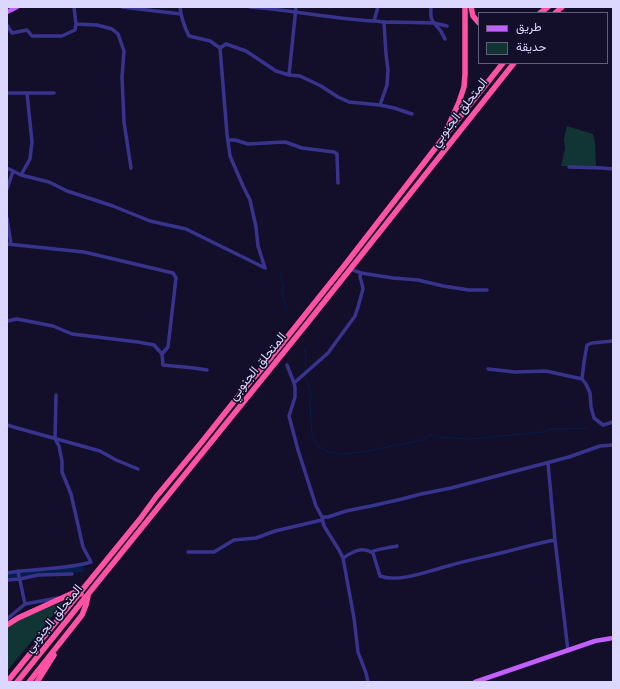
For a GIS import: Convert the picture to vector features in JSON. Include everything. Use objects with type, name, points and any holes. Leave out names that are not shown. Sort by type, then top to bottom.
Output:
[{"type":"highway","points":[[444,137],[463,91],[465,74],[464,7]]},
{"type":"highway","points":[[471,7],[473,16],[478,22]]},
{"type":"highway","name":"المتحلق الجنوبي","points":[[7,682],[300,321],[502,64]]},
{"type":"highway","name":"المتحلق الجنوبي","points":[[17,682],[305,326],[513,64]]},
{"type":"highway","points":[[7,625],[18,618],[73,593],[79,593],[87,596],[86,605],[82,615],[29,682]]},
{"type":"highway","points":[[37,682],[52,659],[59,644]]},
{"type":"main road","points":[[7,12],[17,7]]},
{"type":"main road","points":[[475,682],[595,641],[613,638]]},
{"type":"street","points":[[7,25],[12,33],[27,30],[32,36],[62,36],[75,30],[76,24],[74,7]]},
{"type":"street","points":[[122,7],[181,14]]},
{"type":"street","points":[[180,7],[184,26],[189,36],[210,41],[220,48]]},
{"type":"street","points":[[250,7],[295,9],[349,19],[377,20],[384,23],[434,23],[447,26]]},
{"type":"street","points":[[374,21],[378,7]]},
{"type":"street","points":[[431,7],[431,17],[434,23],[441,30],[445,39]]},
{"type":"street","points":[[289,75],[295,9]]},
{"type":"street","points":[[380,105],[387,85],[388,70],[384,23]]},
{"type":"street","points":[[76,24],[97,24],[112,29],[118,34],[124,51],[122,76],[124,122],[131,168]]},
{"type":"street","points":[[220,48],[226,44],[246,51],[276,71],[289,75],[300,76],[349,102],[380,105],[412,114]]},
{"type":"street","points":[[7,168],[21,175],[49,182],[67,191],[113,206],[150,221],[186,229],[265,268],[258,246],[256,227],[250,200],[230,156],[220,48]]},
{"type":"street","points":[[7,92],[54,93]]},
{"type":"street","points":[[21,175],[30,159],[32,142],[27,92]]},
{"type":"street","points":[[228,140],[235,140],[248,144],[286,142],[302,148],[334,152],[338,154],[338,183]]},
{"type":"street","points":[[569,167],[603,168],[613,170]]},
{"type":"street","points":[[7,189],[12,171]]},
{"type":"street","points":[[7,218],[9,244],[84,252],[173,273],[176,278],[168,347],[162,354]]},
{"type":"street","points":[[350,269],[361,273],[418,280],[469,290],[487,290]]},
{"type":"street","points":[[294,384],[328,353],[355,316],[363,289],[360,277],[361,273]]},
{"type":"street","points":[[7,320],[17,319],[53,326],[72,334],[154,345],[162,354],[164,365],[207,370]]},
{"type":"street","points":[[582,379],[587,345],[592,343],[613,341]]},
{"type":"street","points":[[287,365],[294,384],[295,392],[289,416],[316,506],[324,526],[343,558],[354,618],[358,652],[368,682]]},
{"type":"street","points":[[488,369],[515,372],[546,371],[582,379],[590,393],[591,408],[594,418],[603,425],[613,422]]},
{"type":"street","points":[[7,573],[80,566],[91,562],[82,547],[72,500],[62,472],[62,461],[59,446],[55,439],[56,395]]},
{"type":"street","points":[[7,424],[100,451],[116,460],[138,469]]},
{"type":"street","points":[[188,552],[214,552],[234,540],[256,538],[275,531],[352,509],[450,488],[569,458],[600,446],[613,445]]},
{"type":"street","points":[[548,463],[568,651]]},
{"type":"street","points":[[343,558],[355,551],[367,550],[373,553],[380,576],[384,578],[400,578],[422,574],[448,566],[555,540]]},
{"type":"street","points":[[371,552],[374,550],[397,546]]},
{"type":"street","points":[[18,571],[25,604]]},
{"type":"street","points":[[7,580],[38,575],[72,574]]},
{"type":"street","points":[[7,619],[25,604],[61,598]]},
{"type":"green space","points":[[567,126],[593,134],[596,167],[561,166],[565,149],[564,139]]},
{"type":"green space","points":[[65,601],[7,671],[7,628],[27,616]]},
{"type":"waterway","points":[[280,274],[283,286],[283,296],[287,308]]},
{"type":"waterway","points":[[304,348],[306,354],[305,371]]},
{"type":"waterway","points":[[305,376],[311,392],[310,405],[312,435],[318,446],[329,452],[341,454],[362,452],[423,440],[430,435],[437,437],[470,439],[544,432],[549,429],[587,428]]},
{"type":"waterway","points":[[7,577],[40,571],[50,572],[81,569]]}]
